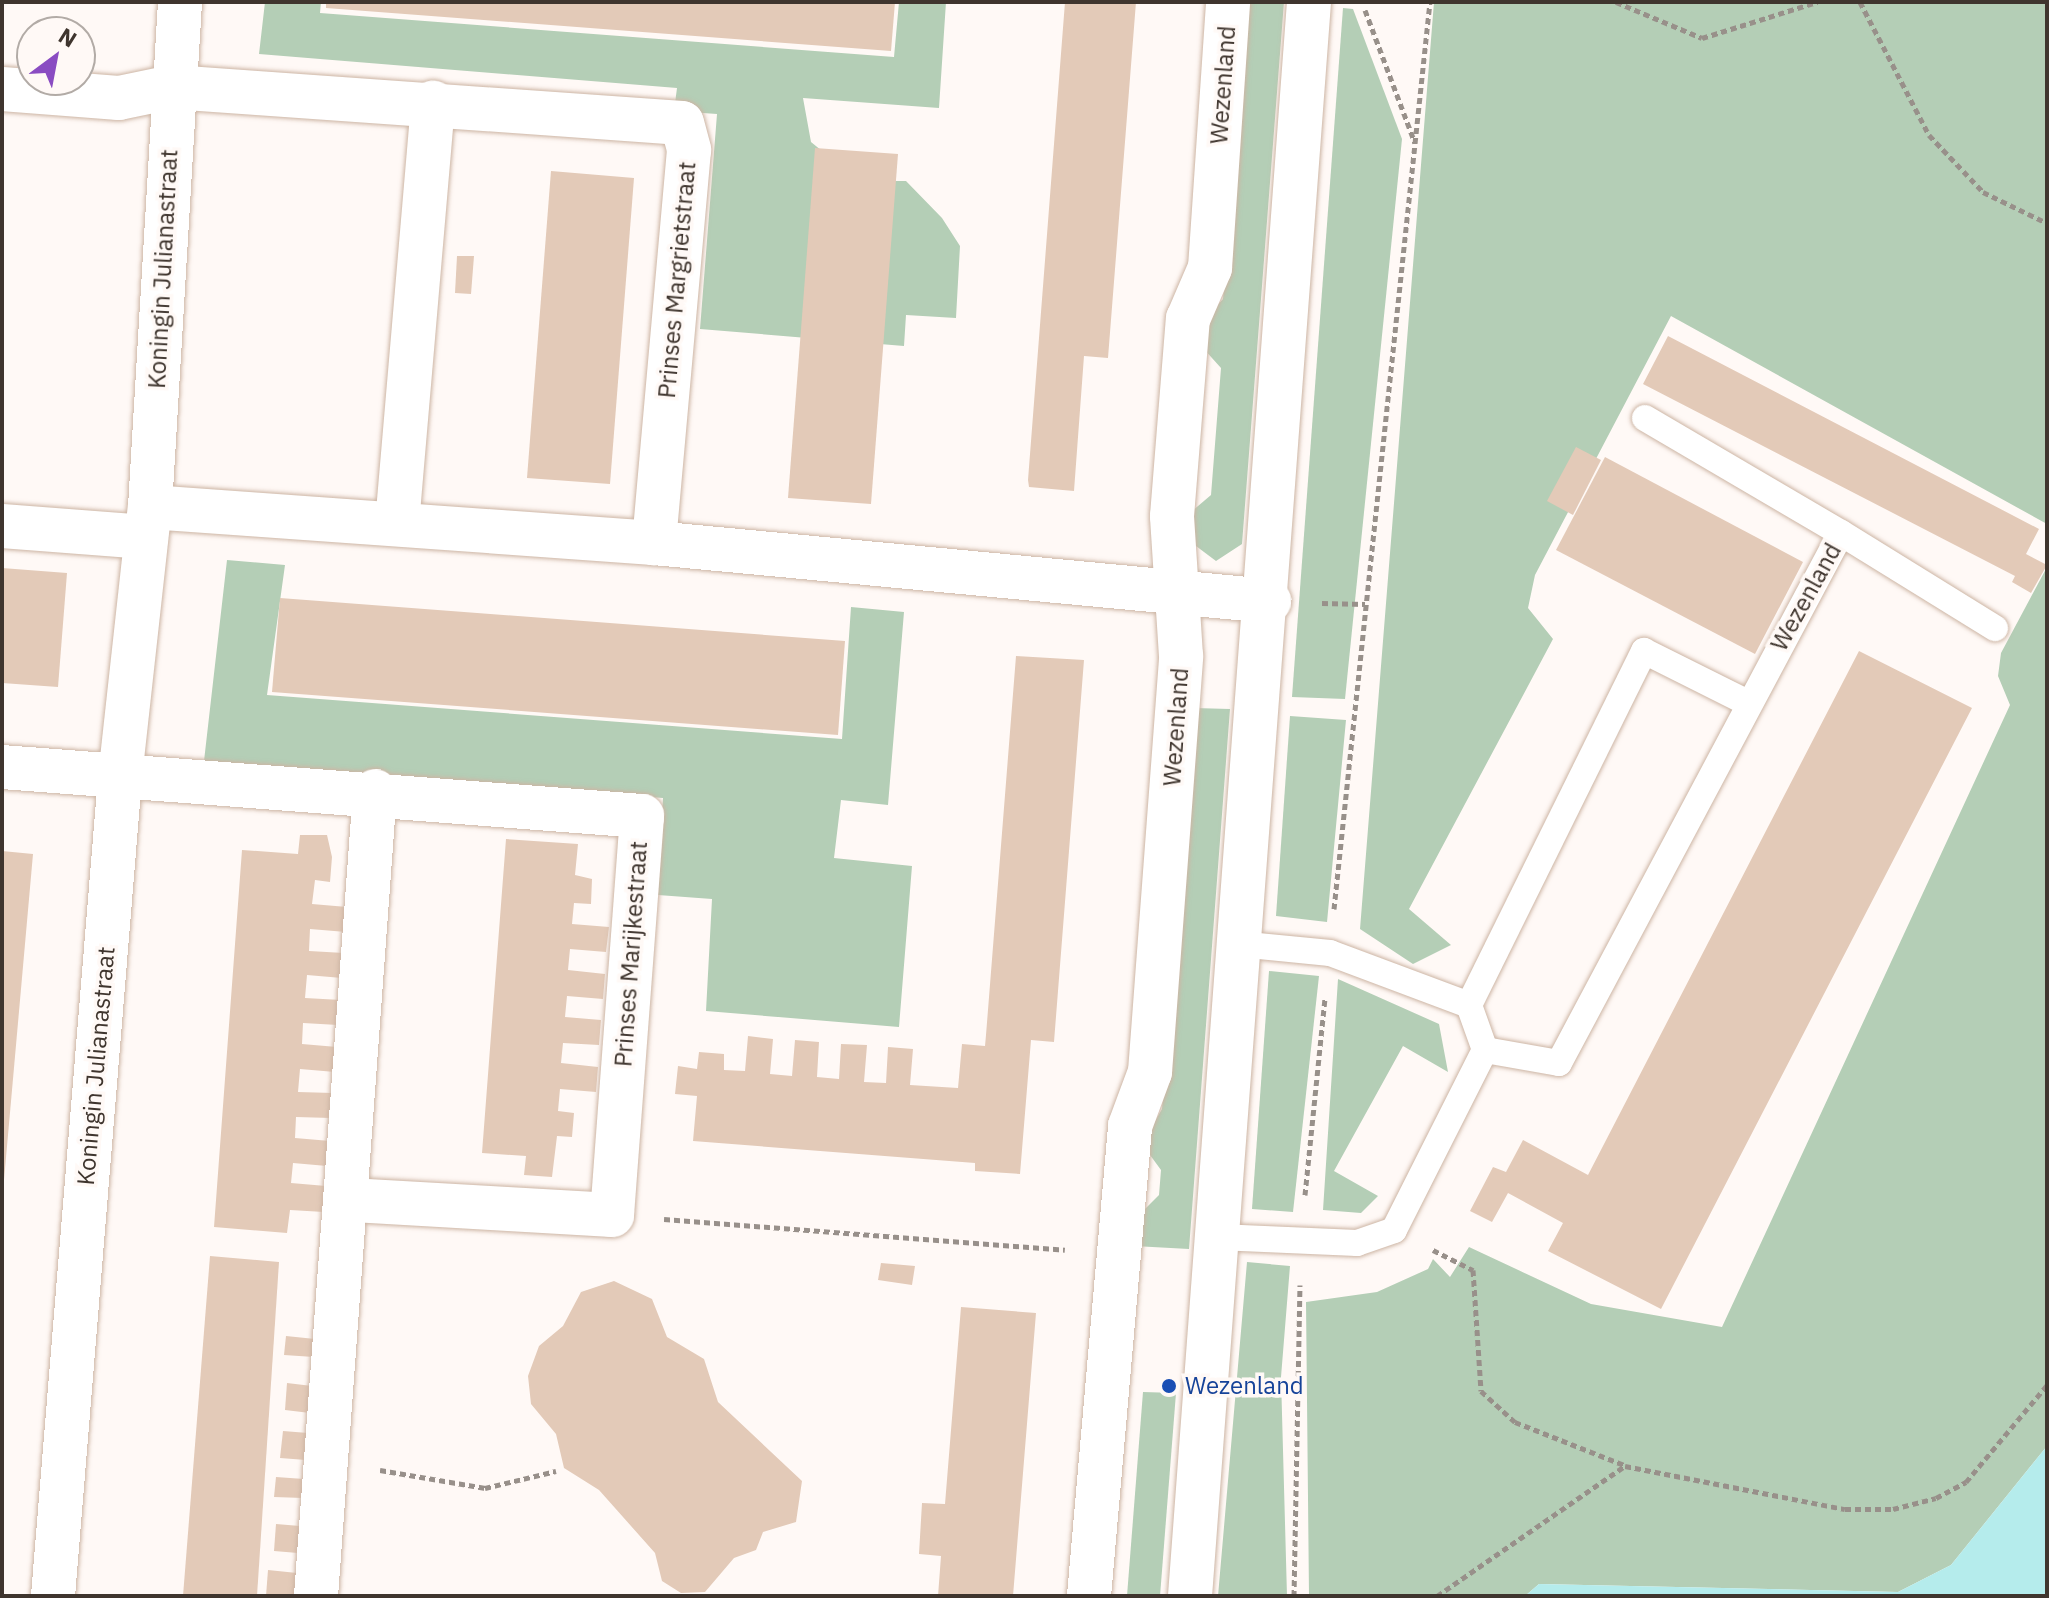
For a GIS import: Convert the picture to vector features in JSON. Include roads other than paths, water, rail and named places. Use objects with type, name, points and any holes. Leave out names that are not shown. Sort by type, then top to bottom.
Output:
[{"type":"street","name":"Koningin Julianastraat","points":[[53,1596],[120,777],[148,522],[172,87],[180,2]]},
{"type":"street","name":"Wezenland","points":[[1089,1596],[1115,1254],[1130,1126],[1150,1072],[1179,698],[1178,591],[1172,516],[1188,319],[1210,268],[1228,2]]},
{"type":"street","points":[[1190,1596],[1239,944],[1269,601],[1309,2]]},
{"type":"street","name":"Prinses Margrietstraat","points":[[2,89],[119,98],[172,87],[433,103],[682,123],[689,150],[654,543]]},
{"type":"street","points":[[397,524],[433,103]]},
{"type":"street","points":[[2,526],[148,522],[397,524],[654,543],[1269,601]]},
{"type":"street","name":"Prinses Marijkestraat","points":[[2,767],[120,777],[375,791],[642,816],[612,1215],[349,1200]]},
{"type":"street","points":[[316,1596],[349,1200],[375,791]]},
{"type":"lane","name":"Wezenland","points":[[1645,418],[1995,628]]},
{"type":"lane","name":"Wezenland","points":[[1485,1050],[1559,1063],[1841,533]]},
{"type":"lane","points":[[1218,1237],[1357,1243],[1394,1230],[1485,1050],[1469,1005],[1644,651],[1748,703]]},
{"type":"lane","points":[[1239,944],[1330,953],[1469,1005]]},
{"type":"water","points":[[2047,1446],[2047,1596],[1525,1596],[1539,1584],[1898,1592],[1951,1565]]},
{"type":"place","name":"Wezenland","points":[[1169,1386]]}]
